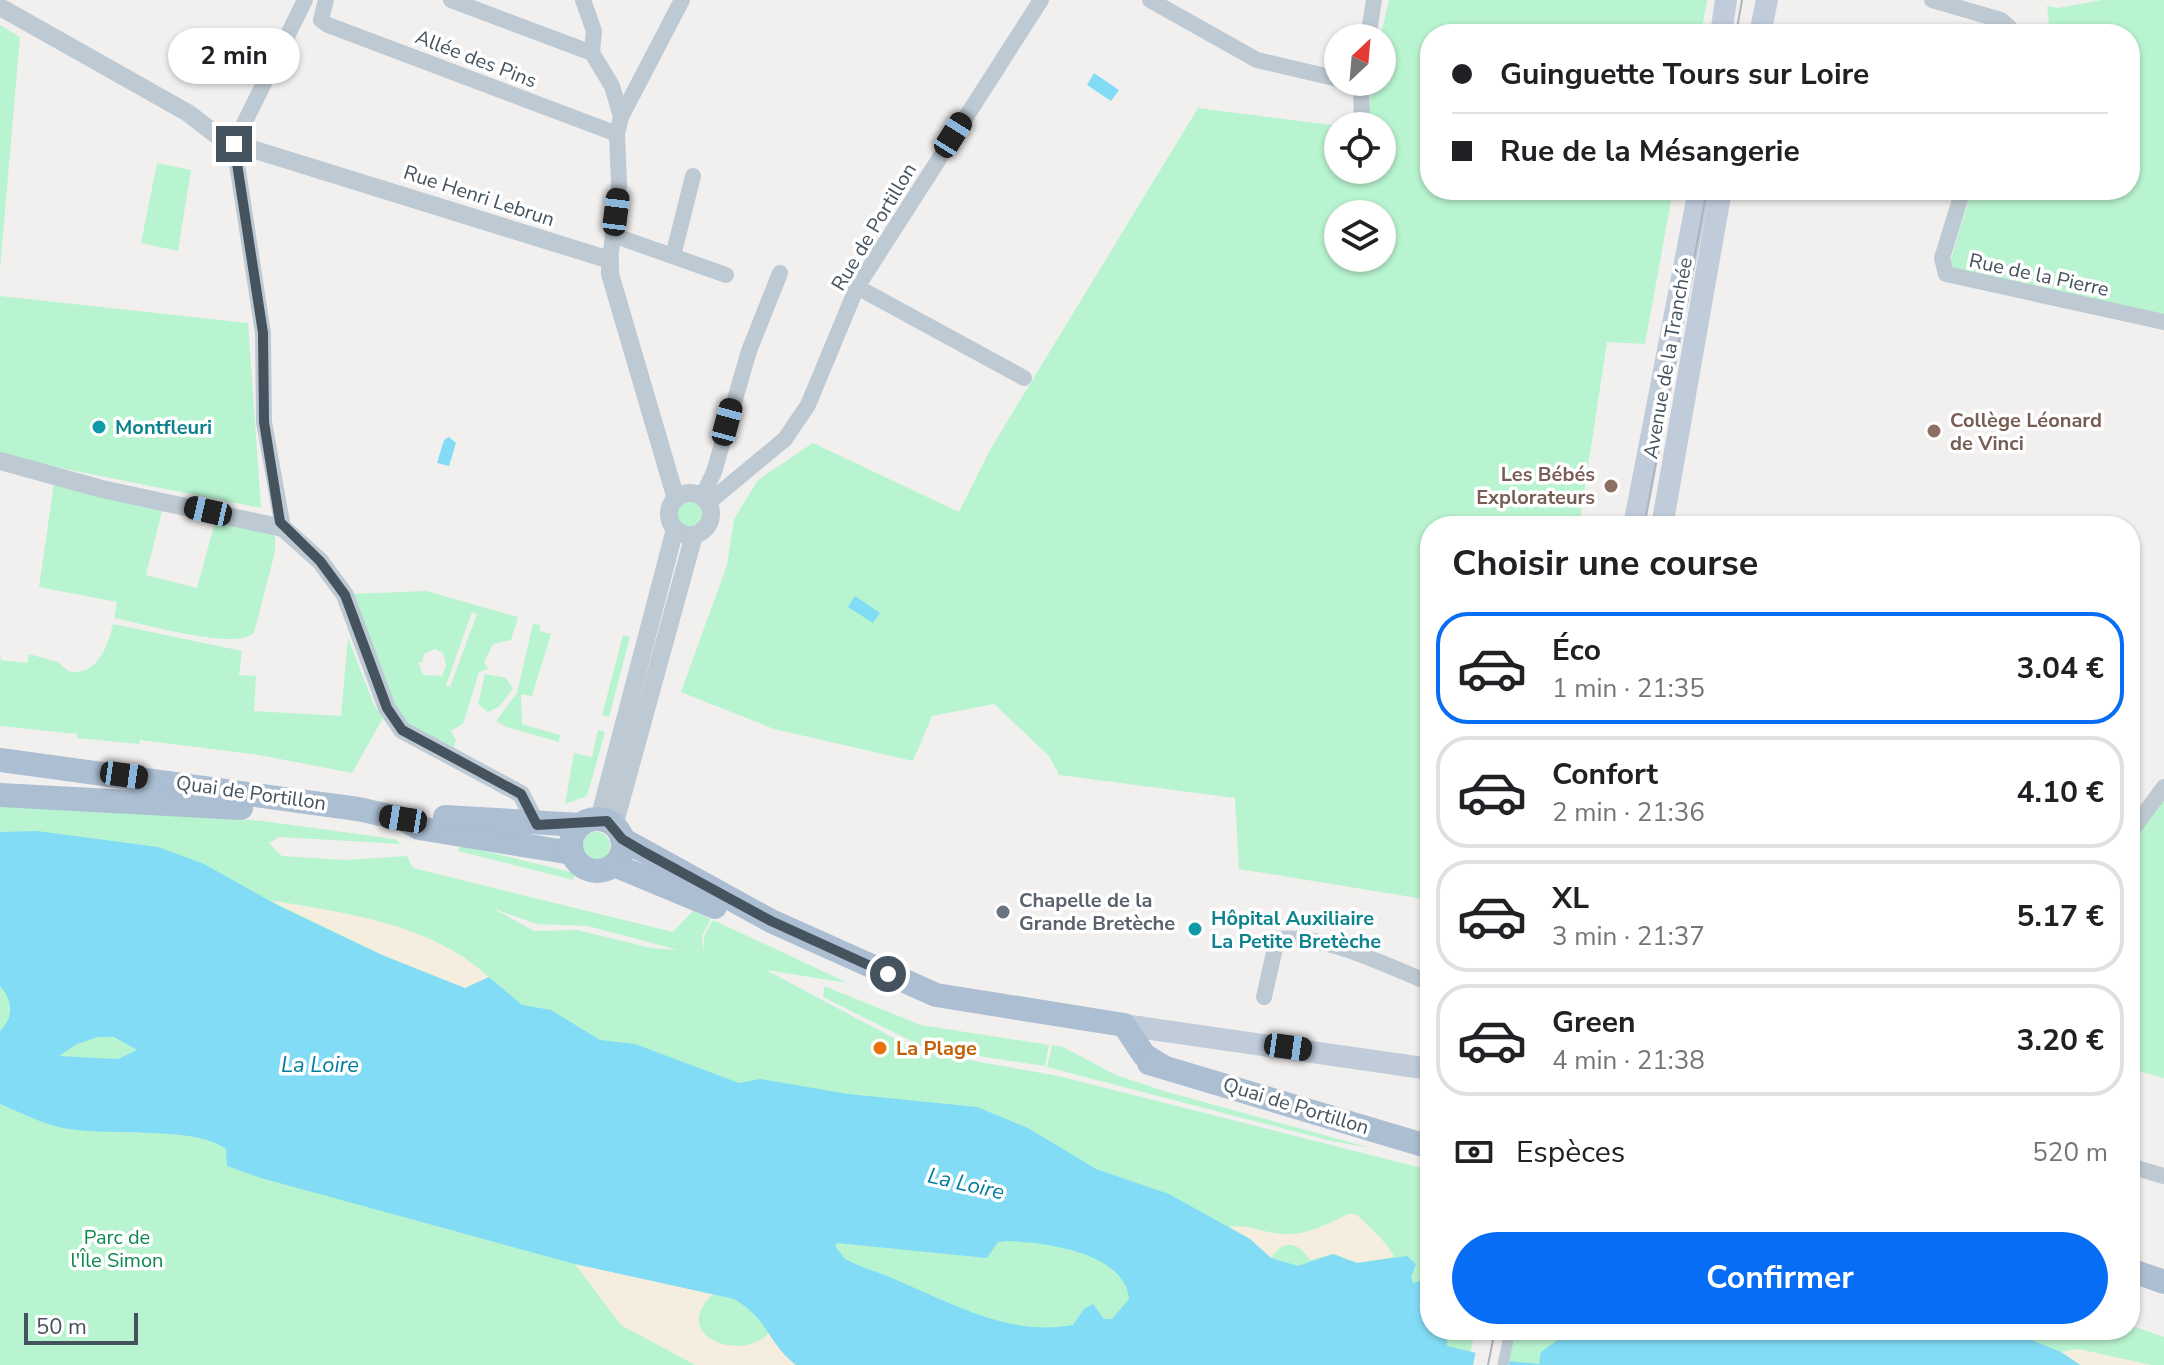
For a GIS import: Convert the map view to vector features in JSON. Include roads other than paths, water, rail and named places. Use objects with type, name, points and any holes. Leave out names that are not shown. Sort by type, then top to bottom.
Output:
[{"type":"main road","points":[[1722,24],[1726,0]]},
{"type":"main road","points":[[1762,24],[1767,0]]},
{"type":"main road","name":"Avenue de la Tranchée","points":[[1636,516],[1697,200]]},
{"type":"main road","name":"Avenue de la Tranchée","points":[[1664,516],[1719,200]]},
{"type":"main road","name":"Quai de Portillon","points":[[1,759],[47,757],[65,766],[358,809],[411,824],[572,853]]},
{"type":"main road","points":[[0,795],[214,805],[354,824],[372,814]]},
{"type":"main road","name":"Quai de Portillon","points":[[411,824],[424,815],[537,825],[604,827],[771,921],[936,995],[1083,1020],[1420,1068]]},
{"type":"main road","points":[[604,827],[621,853],[614,865],[590,870],[572,853],[571,838],[604,827]]},
{"type":"main road","name":"Quai de Portillon","points":[[614,865],[717,908],[771,921]]},
{"type":"main road","name":"Quai de Portillon","points":[[1083,1020],[1119,1037],[1137,1060],[1420,1144]]},
{"type":"main road","name":"Quai de Portillon","points":[[1124,1025],[1144,1055],[1162,1066]]},
{"type":"main road","points":[[2140,1274],[2164,1282]]},
{"type":"street","points":[[283,528],[264,422],[263,333],[234,144],[305,0]]},
{"type":"street","name":"Allée des Pins","points":[[326,0],[321,20],[617,134]]},
{"type":"street","points":[[451,0],[592,53]]},
{"type":"street","points":[[583,0],[594,31],[592,53],[612,86],[621,117]]},
{"type":"street","points":[[676,499],[610,274],[610,260],[620,160],[617,134],[621,117],[682,0]]},
{"type":"street","name":"Rue de Portillon","points":[[705,500],[785,439],[801,417],[819,384],[857,287],[1015,36],[1041,0]]},
{"type":"street","points":[[1150,0],[1248,56],[1324,75]]},
{"type":"street","points":[[1370,24],[1374,0]]},
{"type":"street","points":[[1932,0],[2006,24]]},
{"type":"street","name":"Rue Henri Lebrun","points":[[0,7],[188,113],[223,140],[610,260]]},
{"type":"street","points":[[673,256],[693,176]]},
{"type":"street","name":"Rue de la Pierre","points":[[1960,200],[1942,258],[1946,274],[2164,322]]},
{"type":"street","points":[[613,235],[726,275]]},
{"type":"street","points":[[604,827],[694,535],[710,523],[705,500],[749,351],[780,273]]},
{"type":"street","points":[[857,287],[1024,378]]},
{"type":"street","points":[[0,461],[102,489],[283,528],[320,561],[345,595],[387,708],[402,730],[521,794],[537,825]]},
{"type":"street","points":[[604,827],[675,529],[669,510],[676,499],[686,494],[705,500]]},
{"type":"street","points":[[675,529],[694,535]]},
{"type":"street","points":[[2140,819],[2164,787]]},
{"type":"street","points":[[1264,997],[1277,939],[1292,937],[1351,952],[1420,979]]},
{"type":"street","points":[[2140,1169],[2164,1176]]},
{"type":"street","points":[[1503,1365],[1508,1340]]},
{"type":"water","points":[[1094,73],[1119,90],[1111,101],[1087,85]]},
{"type":"water","points":[[449,437],[456,443],[449,466],[437,463],[444,440]]},
{"type":"water","points":[[855,596],[880,613],[873,623],[848,607]]},
{"type":"water","name":"La Loire","points":[[37,831],[158,847],[204,864],[281,907],[382,955],[465,988],[489,977],[522,1005],[551,1010],[600,1040],[635,1044],[739,1083],[760,1079],[848,1094],[977,1107],[1028,1128],[1096,1169],[1169,1194],[1250,1239],[1271,1258],[1298,1266],[1333,1254],[1357,1263],[1407,1256],[1416,1264],[1411,1277],[1413,1283],[1420,1281],[1420,1340],[1447,1340],[1447,1346],[1510,1361],[1539,1364],[1541,1352],[1558,1340],[2032,1340],[2061,1352],[2080,1365],[796,1365],[754,1314],[734,1299],[575,1264],[261,1178],[227,1166],[226,1149],[211,1141],[170,1134],[98,1132],[59,1127],[0,1104],[0,1031],[8,1020],[10,1009],[0,986],[0,832]],"holes":[[[98,1037],[114,1037],[137,1050],[118,1059],[59,1056],[77,1044]],[[998,1242],[1061,1247],[1098,1260],[1113,1270],[1124,1283],[1129,1299],[1112,1319],[1104,1319],[1093,1304],[1084,1309],[1073,1325],[1018,1325],[965,1310],[862,1267],[845,1259],[835,1246],[837,1243],[987,1258]]]},
{"type":"tram line","points":[[1738,24],[1742,0]]},
{"type":"tram line","points":[[1646,516],[1705,200]]},
{"type":"tram line","points":[[1488,1365],[1493,1340]]},
{"type":"place","name":"Montfleuri","points":[[99,427]]},
{"type":"place","name":"Collège Léonard de Vinci","points":[[1934,431]]},
{"type":"place","name":"Les Bébés Explorateurs","points":[[1611,486]]},
{"type":"place","name":"Chapelle de la Grande Bretèche","points":[[1003,912]]},
{"type":"place","name":"Hôpital Auxiliaire La Petite Bretèche","points":[[1195,929]]},
{"type":"place","name":"La Plage","points":[[880,1048]]},
{"type":"park label","name":"Parc de l'Île Simon","points":[[117,1248]]}]
